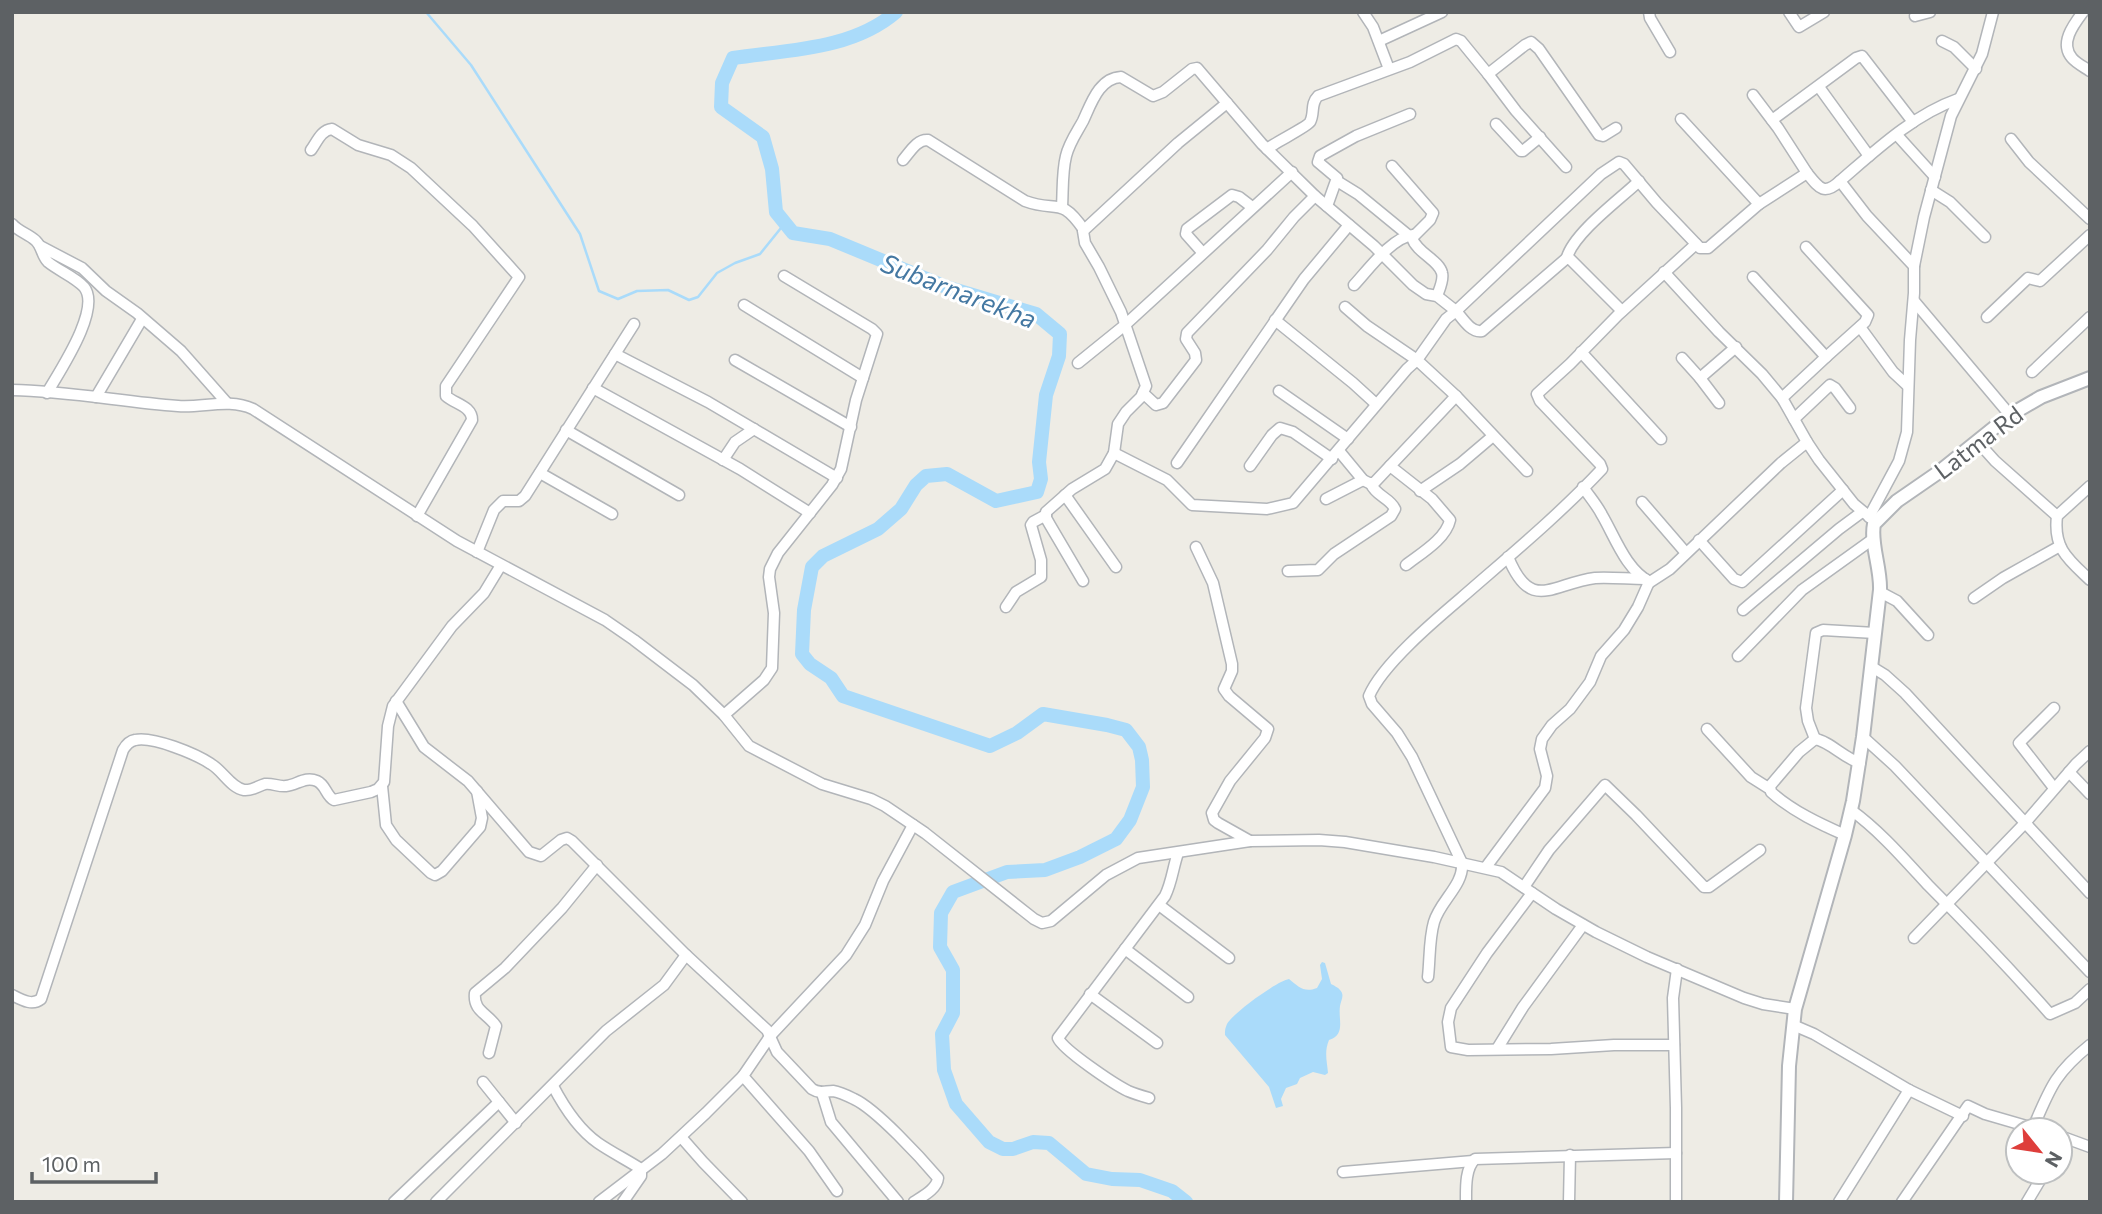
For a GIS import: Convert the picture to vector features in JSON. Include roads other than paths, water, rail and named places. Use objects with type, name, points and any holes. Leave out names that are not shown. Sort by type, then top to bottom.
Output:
[{"type":"street","points":[[1379,41],[1442,12]]},
{"type":"street","points":[[1649,12],[1650,19],[1670,52]]},
{"type":"street","points":[[1789,12],[1799,27],[1824,12]]},
{"type":"street","points":[[1915,16],[1930,12]]},
{"type":"street","points":[[1743,610],[1869,517],[1899,461],[1904,447],[1908,416],[1914,266],[1951,116],[1976,69],[1993,12]]},
{"type":"street","points":[[2083,12],[2068,36],[2067,50],[2073,59],[2090,71]]},
{"type":"street","points":[[1365,13],[1389,69]]},
{"type":"street","points":[[1266,149],[1308,125],[1313,103],[1318,96],[1410,62],[1456,40],[1461,41],[1566,167]]},
{"type":"street","points":[[1941,41],[1954,47],[1976,69]]},
{"type":"street","points":[[1488,74],[1531,42],[1544,56],[1599,135],[1603,136],[1616,128]]},
{"type":"street","points":[[1772,120],[1862,56],[1913,122]]},
{"type":"street","points":[[1062,207],[1064,172],[1070,145],[1093,99],[1110,79],[1121,77],[1153,96],[1163,92],[1196,68],[1266,149],[1315,196],[1421,291],[1437,296],[1476,332],[1482,331],[1567,257],[1582,234],[1639,181]]},
{"type":"street","points":[[1819,87],[1869,156]]},
{"type":"street","points":[[1753,95],[1807,173],[1817,186],[1823,189],[1830,189],[1913,122],[1958,99]]},
{"type":"street","points":[[1006,607],[1016,592],[1041,577],[1041,561],[1031,525],[1046,515],[1050,507],[1065,495],[1105,469],[1114,453],[1118,424],[1143,393],[1146,382],[1125,325],[1082,234],[1178,143],[1227,103]]},
{"type":"street","points":[[1410,114],[1356,136],[1320,156],[1318,162],[1335,175],[1337,181],[1411,235],[1415,245],[1441,270],[1443,276],[1437,296]]},
{"type":"street","points":[[1681,119],[1759,204]]},
{"type":"street","points":[[1496,124],[1521,151],[1540,137]]},
{"type":"street","points":[[312,150],[322,134],[332,129],[358,145],[398,159],[463,218],[519,277],[446,386],[446,396],[468,409],[472,420],[417,516]]},
{"type":"street","points":[[1897,135],[1934,177]]},
{"type":"street","points":[[2011,139],[2029,162],[2090,219]]},
{"type":"street","points":[[903,160],[922,140],[928,140],[1025,201],[1034,205],[1062,207],[1075,217],[1084,230]]},
{"type":"street","points":[[1114,453],[1167,480],[1192,505],[1267,509],[1293,503],[1417,360],[1446,319],[1615,163],[1624,164],[1703,249],[1708,248],[1759,204],[1807,173]]},
{"type":"street","points":[[1354,285],[1382,255],[1403,237],[1411,235],[1430,220],[1433,213],[1392,166]]},
{"type":"street","points":[[1078,363],[1125,325],[1292,172]]},
{"type":"street","points":[[1327,206],[1337,181]]},
{"type":"street","points":[[1840,181],[1867,216],[1914,266]]},
{"type":"street","points":[[1931,190],[1950,202],[1985,237]]},
{"type":"street","points":[[1202,252],[1186,234],[1187,229],[1233,195],[1252,207]]},
{"type":"street","points":[[1143,393],[1156,405],[1163,403],[1196,360],[1195,353],[1186,339],[1187,333],[1315,196]]},
{"type":"street","points":[[12,224],[37,242],[44,258],[86,289],[85,325],[47,393]]},
{"type":"street","points":[[1177,463],[1311,269],[1349,225]]},
{"type":"street","points":[[1987,317],[2028,278],[2040,281],[2090,235]]},
{"type":"street","points":[[1429,977],[1433,924],[1440,907],[1460,878],[1462,863],[1412,757],[1397,733],[1372,704],[1369,696],[1382,676],[1424,631],[1534,535],[1602,469],[1540,401],[1537,394],[1696,244]]},
{"type":"street","points":[[40,246],[82,268],[106,291],[181,351],[227,403]]},
{"type":"street","points":[[1782,398],[1868,318],[1866,311],[1807,247]]},
{"type":"street","points":[[1567,257],[1622,311]]},
{"type":"street","points":[[1664,272],[1782,398],[1807,442],[1843,491],[1869,517],[1879,566],[1880,592],[1860,763],[1846,835],[1795,1009],[1788,1066],[1786,1202]]},
{"type":"street","points":[[724,715],[764,680],[772,668],[774,613],[770,569],[778,553],[837,478],[845,457],[876,332],[784,276]]},
{"type":"street","points":[[1753,277],[1826,357]]},
{"type":"street","points":[[1914,301],[2010,415]]},
{"type":"street","points":[[744,306],[863,378]]},
{"type":"street","points":[[1345,307],[1367,326],[1417,360],[1456,396],[1527,471]]},
{"type":"street","points":[[2032,372],[2090,317]]},
{"type":"street","points":[[96,397],[142,319]]},
{"type":"street","points":[[1275,320],[1377,404]]},
{"type":"street","points":[[477,552],[498,505],[503,501],[522,500],[634,324]]},
{"type":"street","points":[[1860,327],[1893,372],[1908,386]]},
{"type":"street","points":[[1700,378],[1736,347]]},
{"type":"street","points":[[1581,352],[1661,439]]},
{"type":"street","points":[[615,354],[708,402],[837,478]]},
{"type":"street","points":[[1682,358],[1719,403]]},
{"type":"street","points":[[735,360],[851,427]]},
{"type":"street","name":"Latma Rd","points":[[1869,517],[1919,487],[2030,402],[2090,378]]},
{"type":"street","points":[[1794,419],[1830,385],[1850,408]]},
{"type":"street","points":[[593,388],[723,460],[810,513]]},
{"type":"street","points":[[12,390],[189,407],[227,403],[253,409],[417,516],[620,630],[693,685],[724,715],[749,746],[822,784],[871,799],[913,825],[1042,923],[1051,921],[1106,875],[1138,858],[1251,841],[1332,841],[1486,867],[1501,872],[1583,925],[1647,957],[1744,998],[1795,1009]]},
{"type":"street","points":[[1279,391],[1348,439]]},
{"type":"street","points":[[1326,499],[1367,482],[1376,481],[1456,396]]},
{"type":"street","points":[[1251,466],[1272,435],[1280,428],[1293,432],[1335,455],[1395,509],[1391,516],[1334,554],[1318,570],[1288,571]]},
{"type":"street","points":[[723,460],[735,442],[754,429]]},
{"type":"street","points":[[566,430],[679,495]]},
{"type":"street","points":[[1420,491],[1460,464],[1493,436]]},
{"type":"street","points":[[1508,557],[1523,585],[1540,590],[1556,589],[1595,578],[1647,580],[1670,569],[1781,463],[1807,442]]},
{"type":"street","points":[[1978,442],[2057,516],[2060,546],[2070,561],[2090,580]]},
{"type":"street","points":[[1390,466],[1432,499],[1450,523],[1438,539],[1406,565]]},
{"type":"street","points":[[540,473],[612,514]]},
{"type":"street","points":[[1583,487],[1601,512],[1623,554],[1647,580]]},
{"type":"street","points":[[2057,516],[2089,490]]},
{"type":"street","points":[[1699,540],[1740,583],[1843,491]]},
{"type":"street","points":[[1065,495],[1116,567]]},
{"type":"street","points":[[1642,502],[1686,553]]},
{"type":"street","points":[[1046,515],[1083,580]]},
{"type":"street","points":[[1738,656],[1802,590],[1873,539]]},
{"type":"street","points":[[1974,598],[2003,578],[2060,546]]},
{"type":"street","points":[[1196,547],[1213,583],[1232,664],[1232,671],[1224,689],[1268,729],[1265,738],[1230,781],[1212,813],[1218,823],[1251,841]]},
{"type":"street","points":[[477,791],[482,818],[480,827],[442,871],[435,874],[389,830],[384,820],[382,786],[388,726],[396,701],[452,626],[484,593],[501,565]]},
{"type":"street","points":[[1486,867],[1545,788],[1547,776],[1540,749],[1542,739],[1590,682],[1601,656],[1624,630],[1639,607],[1647,580]]},
{"type":"street","points":[[1880,592],[1897,601],[1928,635]]},
{"type":"street","points":[[1815,738],[1808,721],[1807,708],[1816,633],[1823,630],[1875,633]]},
{"type":"street","points":[[1872,667],[1905,693],[2090,893]]},
{"type":"street","points":[[396,701],[424,747],[468,781],[534,855],[543,855],[567,838],[771,1035],[777,1052],[812,1089],[822,1093],[839,1092],[865,1104],[936,1175],[937,1184],[914,1202]]},
{"type":"street","points":[[2054,708],[2019,743],[2054,788]]},
{"type":"street","points":[[1707,729],[1751,777],[1791,807],[1846,835]]},
{"type":"street","points":[[1863,737],[1895,766],[2090,972]]},
{"type":"street","points":[[1815,738],[1823,740],[1843,756],[1860,763]]},
{"type":"street","points":[[1769,789],[1777,776],[1815,738]]},
{"type":"street","points":[[12,995],[30,1003],[41,999],[115,772],[125,746],[130,741],[145,740],[164,744],[208,762],[219,769],[233,785],[247,791],[267,784],[287,786],[306,779],[322,785],[334,800],[371,792],[382,786]]},
{"type":"street","points":[[1914,938],[2090,751]]},
{"type":"street","points":[[2069,772],[2090,794]]},
{"type":"street","points":[[1674,1045],[1468,1050],[1451,1047],[1449,1012],[1528,890],[1554,844],[1605,785],[1705,888],[1760,850]]},
{"type":"street","points":[[1851,810],[1871,826],[2050,1014],[2075,1003],[2090,989]]},
{"type":"street","points":[[599,1202],[681,1137],[743,1076],[771,1035],[846,955],[865,926],[884,881],[913,825]]},
{"type":"street","points":[[1149,1098],[1127,1091],[1112,1082],[1067,1050],[1058,1040],[1061,1032],[1158,905],[1171,884],[1178,853]]},
{"type":"street","points":[[489,1053],[496,1026],[479,1011],[475,1003],[475,993],[505,968],[562,908],[597,865]]},
{"type":"street","points":[[1158,905],[1229,958]]},
{"type":"street","points":[[1497,1049],[1523,1007],[1583,925]]},
{"type":"street","points":[[1125,949],[1188,997]]},
{"type":"street","points":[[436,1202],[606,1031],[664,985],[686,955]]},
{"type":"street","points":[[1676,1202],[1672,998],[1677,969]]},
{"type":"street","points":[[1090,995],[1157,1043]]},
{"type":"street","points":[[1793,1026],[1814,1034],[1909,1090],[1963,1116]]},
{"type":"street","points":[[2041,1116],[2054,1082],[2072,1059],[2090,1045]]},
{"type":"street","points":[[743,1076],[809,1151],[837,1191]]},
{"type":"street","points":[[483,1082],[516,1123]]},
{"type":"street","points":[[553,1086],[567,1110],[597,1143],[641,1169]]},
{"type":"street","points":[[1839,1202],[1909,1090]]},
{"type":"street","points":[[822,1093],[831,1122],[898,1202]]},
{"type":"street","points":[[394,1202],[499,1102]]},
{"type":"street","points":[[1902,1202],[1968,1106],[2004,1120]]},
{"type":"street","points":[[681,1137],[741,1202]]},
{"type":"street","points":[[1343,1172],[1493,1158],[1676,1153]]},
{"type":"street","points":[[1569,1202],[1570,1156]]},
{"type":"street","points":[[1466,1202],[1469,1169],[1473,1161]]},
{"type":"street","points":[[622,1202],[641,1176],[641,1169]]},
{"type":"street","points":[[2027,1202],[2037,1186]]},
{"type":"water","points":[[1322,962],[1325,963],[1331,984],[1339,989],[1342,996],[1338,1034],[1329,1040],[1327,1049],[1328,1073],[1325,1075],[1313,1072],[1300,1078],[1297,1084],[1286,1088],[1281,1099],[1283,1106],[1276,1108],[1269,1087],[1225,1035],[1226,1027],[1246,1005],[1283,981],[1289,979],[1305,989],[1317,988],[1322,979]]},
{"type":"waterway","points":[[426,12],[471,65],[580,234],[599,291],[618,299],[637,291],[668,290],[689,300],[698,297],[717,273],[760,254],[785,223]]},
{"type":"waterway","name":"Subarnarekha","points":[[896,12],[879,25],[839,41],[797,50],[733,58],[722,83],[721,107],[763,137],[772,169],[776,212],[793,233],[830,239],[946,287],[1036,314],[1060,334],[1059,356],[1046,395],[1039,462],[1041,479],[1037,492],[996,501],[947,474],[926,476],[916,485],[901,509],[878,529],[823,556],[812,567],[804,610],[802,654],[810,664],[831,678],[843,696],[990,746],[1017,733],[1043,714],[1126,730],[1139,747],[1143,787],[1130,820],[1116,839],[1045,870],[1007,872],[953,892],[941,913],[940,947],[953,970],[953,1013],[942,1034],[944,1070],[956,1104],[989,1142],[1003,1149],[1013,1149],[1033,1142],[1049,1143],[1086,1174],[1140,1180],[1172,1191],[1186,1202]]}]
